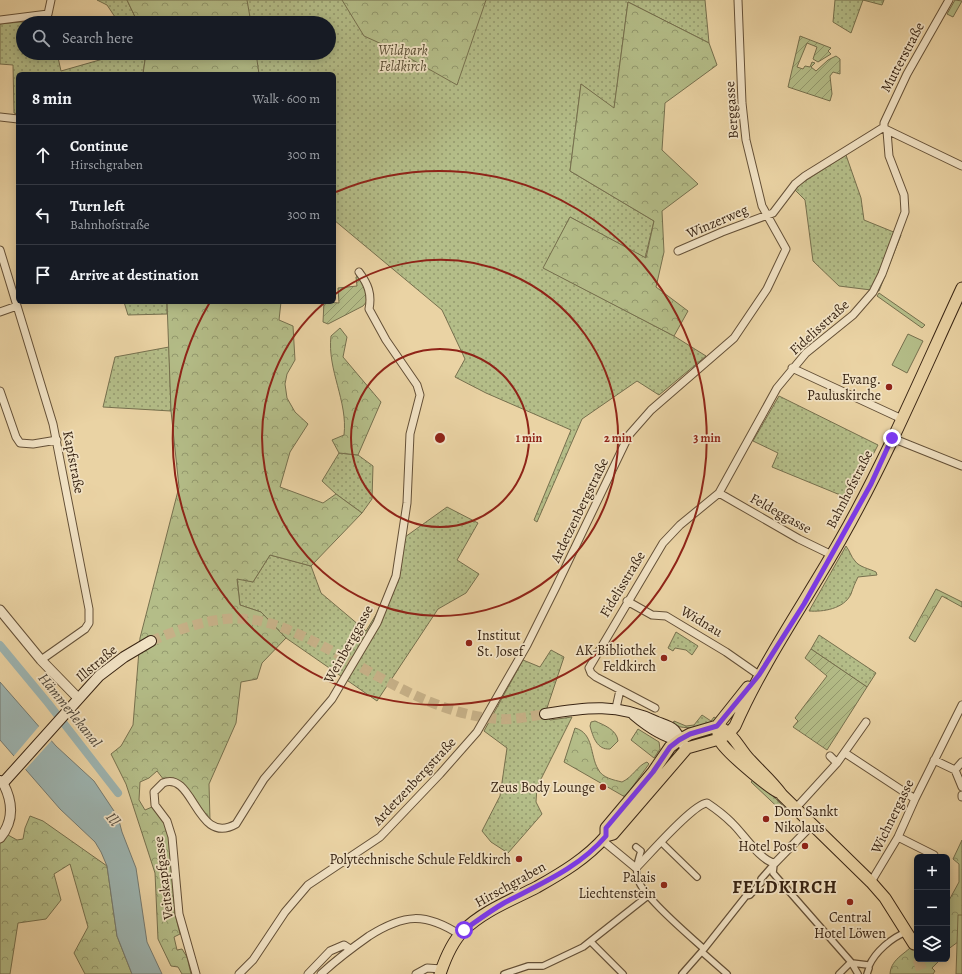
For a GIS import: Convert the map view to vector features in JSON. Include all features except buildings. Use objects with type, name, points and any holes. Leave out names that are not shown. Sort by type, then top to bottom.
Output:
[{"type":"main road","name":"Bahnhofstraße","points":[[729,733],[735,726],[759,675],[802,607],[871,484],[962,288]]},
{"type":"main road","name":"Illstraße","points":[[1,782],[13,772],[67,710],[108,668],[151,641]]},
{"type":"main road","name":"Bahnhofstraße","points":[[717,726],[759,675]]},
{"type":"main road","points":[[545,714],[593,707],[616,708],[642,714],[674,730],[679,740],[687,748],[719,740],[729,733]]},
{"type":"main road","points":[[717,726],[729,733],[748,759],[772,780],[782,795],[795,809],[871,882],[885,898],[914,944]]},
{"type":"main road","points":[[717,726],[719,740],[766,786],[782,795]]},
{"type":"main road","name":"Hirschgraben","points":[[604,838],[606,828],[653,772],[670,747],[690,734],[717,726]]},
{"type":"main road","name":"Hirschgraben","points":[[441,972],[460,935],[491,911],[577,863],[604,838],[613,834],[687,748]]},
{"type":"street","points":[[32,16],[48,14],[51,0]]},
{"type":"street","name":"Berggasse","points":[[738,0],[742,103],[746,140],[762,206],[766,216]]},
{"type":"street","name":"Mutterstraße","points":[[885,129],[884,123],[906,74],[949,0]]},
{"type":"street","points":[[0,20],[16,18]]},
{"type":"street","points":[[0,117],[16,119]]},
{"type":"street","points":[[766,216],[774,213],[795,184],[805,176],[885,129],[962,166]]},
{"type":"street","name":"Fidelisstraße","points":[[620,690],[596,677],[589,672],[589,668],[627,601],[663,543],[680,525],[719,493],[770,398],[792,368],[815,344],[864,304],[873,292],[903,218],[905,205],[904,195],[889,156],[885,129]]},
{"type":"street","name":"Winzerweg","points":[[678,251],[750,221],[766,216]]},
{"type":"street","name":"Ardetzenbergstraße","points":[[239,974],[253,960],[285,912],[308,884],[380,837],[440,774],[477,732],[553,594],[629,435],[651,410],[730,342],[767,289],[786,249],[785,244],[766,216]]},
{"type":"street","name":"Kapfstraße","points":[[0,250],[16,300]]},
{"type":"street","name":"Weinberggasse","points":[[161,785],[171,781],[181,785],[200,814],[215,828],[224,829],[236,824],[264,779],[332,699],[377,623],[396,576],[407,503],[410,434],[420,395],[417,384],[386,340],[369,309],[371,299],[370,290],[359,272]]},
{"type":"street","points":[[0,312],[18,306]]},
{"type":"street","name":"Kapfstraße","points":[[18,306],[51,415],[57,440],[87,598],[89,623],[81,633],[41,660]]},
{"type":"street","points":[[792,368],[902,419]]},
{"type":"street","points":[[0,391],[16,437],[20,444],[33,444],[57,440]]},
{"type":"street","points":[[892,438],[962,466]]},
{"type":"street","name":"Feldeggasse","points":[[719,493],[832,555]]},
{"type":"street","name":"Widnau","points":[[627,601],[652,615],[666,616],[726,652],[759,675]]},
{"type":"street","points":[[0,610],[41,660],[78,698]]},
{"type":"street","points":[[616,708],[620,690],[655,708]]},
{"type":"street","name":"Wichnergasse","points":[[871,882],[898,837],[915,799],[962,705]]},
{"type":"street","points":[[795,809],[837,763],[866,722]]},
{"type":"street","points":[[845,753],[915,799]]},
{"type":"street","points":[[830,756],[837,763]]},
{"type":"street","points":[[934,760],[955,770],[962,787]]},
{"type":"street","points":[[955,770],[962,762]]},
{"type":"street","points":[[0,838],[9,825],[11,815],[8,792],[1,782]]},
{"type":"street","name":"Veitskapfgasse","points":[[161,785],[154,792],[154,800],[155,805],[167,821],[172,837],[178,914],[196,974]]},
{"type":"street","points":[[636,868],[696,807],[707,803],[732,823],[762,856],[770,862],[775,862]]},
{"type":"street","points":[[682,974],[703,951],[746,896],[750,895],[761,882],[761,879],[775,862],[812,824]]},
{"type":"street","points":[[898,837],[932,854]]},
{"type":"street","points":[[604,838],[636,868]]},
{"type":"street","points":[[661,842],[696,877]]},
{"type":"street","points":[[636,847],[641,851],[636,868],[638,881],[649,895],[727,974]]},
{"type":"street","points":[[775,862],[773,873],[851,963],[858,974]]},
{"type":"street","points":[[504,974],[528,966],[543,966],[591,942],[649,895]]},
{"type":"street","points":[[320,974],[350,949],[387,926],[403,919],[416,918],[437,921],[460,935]]},
{"type":"street","points":[[867,974],[869,966],[889,942],[897,935],[907,932]]},
{"type":"street","points":[[591,942],[622,974]]},
{"type":"street","points":[[308,974],[330,951],[344,945],[350,949]]},
{"type":"street","points":[[851,963],[869,966]]},
{"type":"street","points":[[839,974],[851,963]]},
{"type":"street","name":"Hirschgraben","points":[[416,974],[427,968],[441,972]]},
{"type":"green space","points":[[97,0],[127,0],[135,16],[114,16],[107,5]]},
{"type":"green space","points":[[127,0],[247,0],[250,16],[135,16]]},
{"type":"green space","name":"Wildpark Feldkirch","points":[[236,0],[705,0],[709,43],[628,2],[614,109],[581,84],[570,171],[654,221],[645,258],[570,217],[544,268],[674,336],[706,356],[659,395],[637,381],[582,419],[537,522],[534,520],[571,430],[486,393],[455,377],[465,359],[442,310],[336,222],[336,72],[254,72],[249,60],[336,60],[336,16],[239,16]]},
{"type":"green space","points":[[342,0],[486,0],[457,85],[395,50],[364,36]]},
{"type":"green space","points":[[835,0],[863,0],[851,33],[833,22]]},
{"type":"green space","points":[[863,0],[884,0],[882,5]]},
{"type":"green space","points":[[955,0],[962,1],[953,17],[947,14]]},
{"type":"green space","points":[[628,2],[709,43],[717,65],[665,103],[662,150],[698,184],[662,211],[664,252],[656,287],[688,311],[674,336],[543,268],[570,217],[646,258],[654,221],[570,171],[581,84],[614,108]]},
{"type":"green space","points":[[16,22],[16,60],[59,60],[61,71],[100,60],[145,60],[143,72],[16,72],[16,114],[14,113],[13,65],[0,64],[0,24]]},
{"type":"green space","points":[[800,36],[831,48],[828,51],[831,54],[818,62],[813,59],[817,47],[807,43],[797,67],[803,69],[805,66],[810,67],[812,62],[815,63],[811,67],[816,71],[828,60],[836,56],[840,59],[840,74],[833,72],[830,76],[832,94],[830,101],[788,87]]},
{"type":"green space","points":[[145,60],[257,60],[259,72],[143,72]]},
{"type":"green space","points":[[846,155],[861,198],[864,220],[901,235],[879,291],[839,286],[813,261],[805,200],[795,190],[802,183]]},
{"type":"green space","points":[[358,276],[366,289],[368,300],[363,306],[328,324],[323,322],[324,304],[339,303],[338,288],[357,286],[356,277]]},
{"type":"green space","points":[[879,293],[925,325],[922,328],[877,296]]},
{"type":"green space","points":[[125,304],[167,304],[167,314],[128,315]]},
{"type":"green space","points":[[167,304],[281,304],[279,320],[293,326],[295,360],[287,374],[285,384],[287,398],[295,412],[308,424],[290,452],[280,487],[323,503],[336,494],[362,513],[311,566],[270,555],[253,582],[237,579],[240,605],[261,612],[286,638],[262,663],[257,679],[241,682],[236,723],[209,784],[210,820],[190,792],[179,782],[172,779],[164,780],[157,771],[149,778],[140,782],[139,800],[145,810],[152,807],[164,823],[169,838],[175,914],[180,934],[174,937],[177,950],[182,949],[187,957],[191,974],[182,974],[178,967],[171,966],[158,939],[155,873],[126,784],[111,754],[121,746],[133,725],[140,638],[179,487],[171,411]]},
{"type":"green space","points":[[340,328],[347,337],[343,357],[381,402],[358,455],[339,453],[332,440],[344,435],[343,410],[332,361],[331,349],[331,336]]},
{"type":"green space","points":[[908,334],[923,341],[907,373],[892,365]]},
{"type":"green space","points":[[169,347],[171,411],[103,407],[115,357]]},
{"type":"green space","points":[[779,396],[878,445],[850,499],[772,467],[778,453],[753,441]]},
{"type":"green space","points":[[339,453],[358,455],[373,466],[372,499],[362,513],[336,494],[322,481]]},
{"type":"green space","points":[[447,507],[478,523],[457,560],[479,574],[466,593],[438,609],[377,701],[286,638],[261,612],[240,605],[237,578],[253,582],[270,555],[311,566],[321,593],[366,631],[377,613],[394,574],[398,542]]},
{"type":"green space","points":[[846,546],[852,558],[857,563],[876,572],[877,575],[858,577],[848,599],[838,606],[827,610],[809,611]]},
{"type":"green space","points":[[936,589],[962,602],[962,607],[942,596],[915,642],[909,638]]},
{"type":"green space","points":[[676,632],[698,646],[692,655],[686,650],[675,648],[673,651],[668,648]]},
{"type":"green space","points":[[819,635],[876,673],[867,687],[811,649]]},
{"type":"green space","points":[[811,649],[867,687],[827,750],[793,727],[798,721],[795,718],[827,676],[805,658]]},
{"type":"green space","points":[[551,650],[564,657],[545,714],[550,720],[572,717],[537,787],[536,802],[542,814],[508,853],[491,842],[482,831],[500,796],[507,748],[484,731],[523,660],[540,667]]},
{"type":"green space","points":[[702,715],[711,721],[714,717],[717,719],[701,726],[690,728],[672,725],[674,721],[686,726],[694,725]]},
{"type":"green space","points":[[595,721],[610,728],[617,737],[618,741],[610,749],[602,747],[596,742],[590,726],[591,722]]},
{"type":"green space","points":[[575,728],[581,731],[589,740],[595,764],[605,777],[622,782],[647,762],[649,764],[625,797],[564,762]]},
{"type":"green space","points":[[638,729],[659,742],[660,749],[654,758],[631,740]]},
{"type":"green space","points":[[755,778],[791,814],[788,817],[751,782]]},
{"type":"green space","points":[[30,816],[43,821],[107,866],[117,936],[132,974],[85,974],[74,953],[88,927],[70,864],[54,874],[61,900],[46,919],[18,923],[10,974],[0,974],[0,838],[8,835],[17,840],[23,839],[25,828]]},
{"type":"green space","points":[[962,840],[962,939],[950,948],[950,898],[959,882],[959,864],[953,859]]},
{"type":"green space","points":[[958,915],[962,915],[962,974],[956,974]]},
{"type":"green space","points":[[914,944],[914,962],[938,962],[932,968],[935,971],[933,974],[890,974],[891,968],[897,959]]},
{"type":"water","name":"Ill","points":[[0,682],[56,746],[94,781],[118,817],[122,832],[136,868],[147,942],[162,974],[132,974],[117,936],[107,866],[101,852],[95,842],[60,809],[0,740]]},
{"type":"pier","points":[[40,725],[53,739],[24,771],[13,757]]},
{"type":"waterway","name":"Hämmerlekanal","points":[[0,645],[48,703],[118,793]]},
{"type":"tunnel","points":[[151,641],[173,632],[209,621],[221,619],[256,620],[278,626],[299,635],[412,694],[455,711],[500,719],[545,714]]},
{"type":"tunnel","points":[[919,962],[923,974]]},
{"type":"place","name":"Evang. Pauluskirche","points":[[889,387]]},
{"type":"place","name":"Institut St. Josef","points":[[469,643]]},
{"type":"place","name":"AK-Bibliothek Feldkirch","points":[[664,658]]},
{"type":"place","name":"Zeus Body Lounge","points":[[603,787]]},
{"type":"place","name":"Dom Sankt Nikolaus","points":[[766,819]]},
{"type":"place","name":"Hotel Post","points":[[805,846]]},
{"type":"place","name":"Polytechnische Schule Feldkirch","points":[[519,859]]},
{"type":"place","name":"Palais Liechtenstein","points":[[664,885]]},
{"type":"place","name":"Central Hotel Löwen","points":[[850,902]]},
{"type":"district","name":"FELDKIRCH","points":[[785,887]]},
{"type":"route","points":[[464,930],[503,904],[557,876],[577,863],[606,836],[606,828],[653,772],[670,747],[690,734],[717,726],[726,716],[741,695],[759,675],[804,604],[871,484],[892,438]]}]
